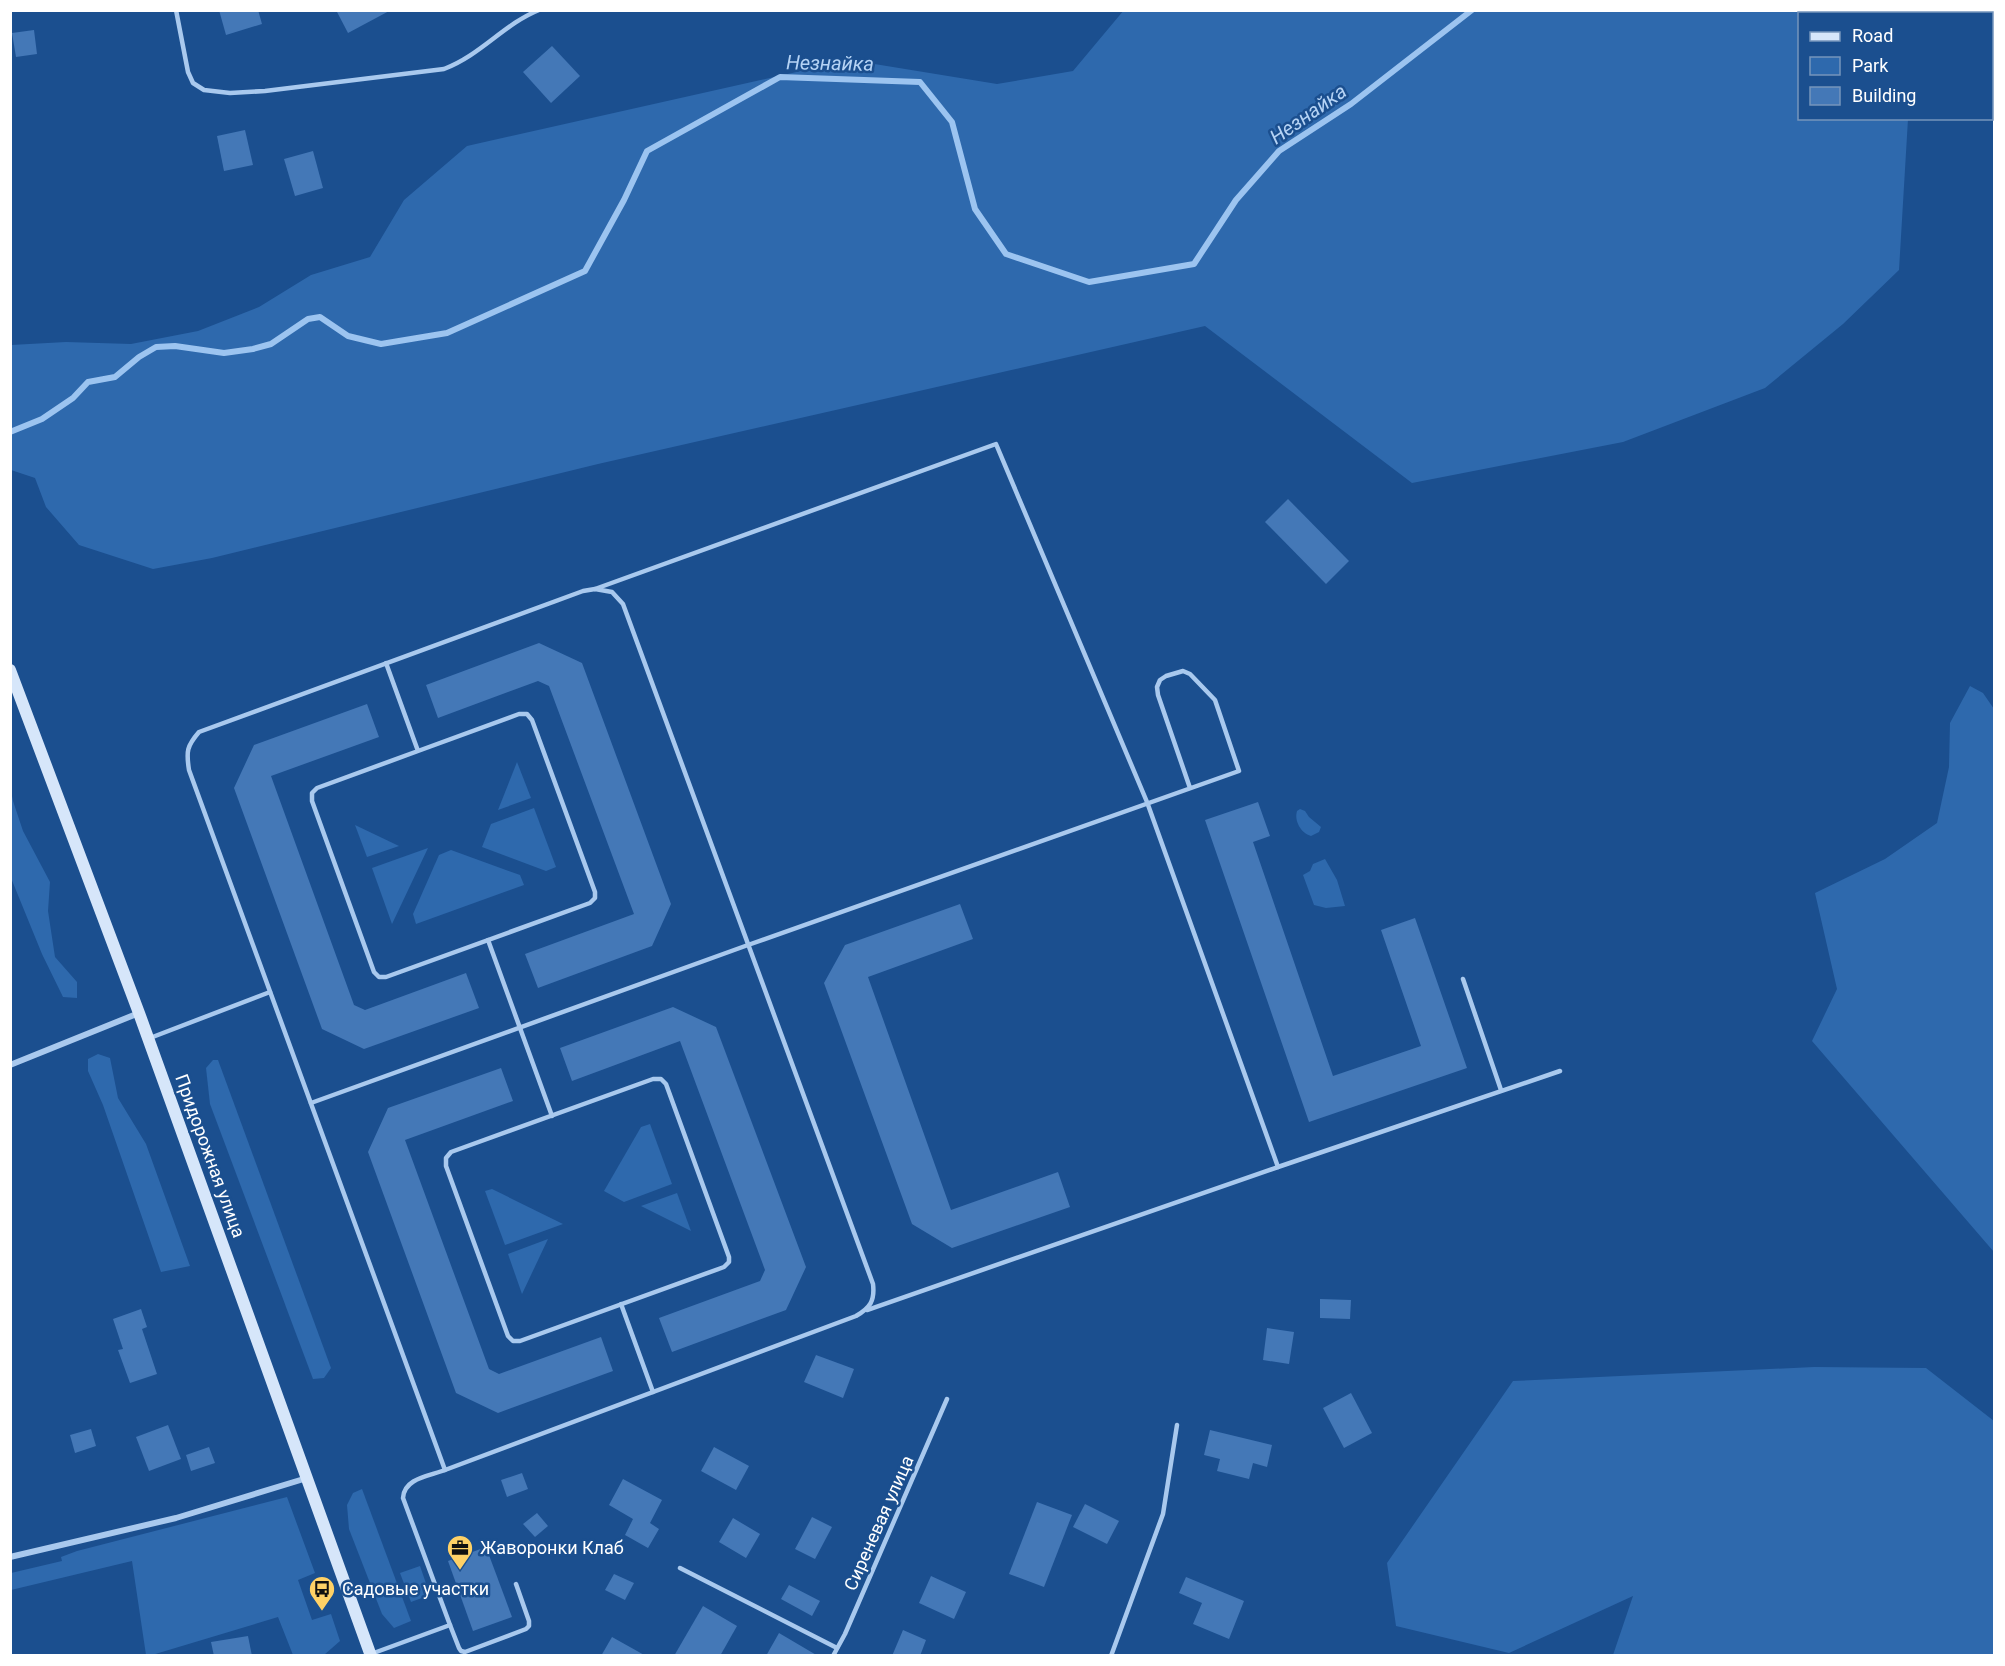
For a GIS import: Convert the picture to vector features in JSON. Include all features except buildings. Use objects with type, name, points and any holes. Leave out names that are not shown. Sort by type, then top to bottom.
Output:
[{"type":"main road","name":"Придорожная улица","points":[[10,670],[139,1013],[371,1655]]},
{"type":"street","points":[[10,1065],[139,1013]]},
{"type":"street","points":[[10,1557],[176,1518],[307,1478]]},
{"type":"lane","points":[[176,10],[193,83],[204,90],[230,93],[265,91],[444,69],[470,57],[517,22],[539,10]]},
{"type":"lane","points":[[445,1470],[189,770],[187,756],[189,744],[199,732],[583,591],[595,589],[996,444],[1147,802],[1278,1167]]},
{"type":"lane","points":[[595,589],[612,592],[623,604],[873,1284],[874,1295],[867,1310]]},
{"type":"lane","points":[[386,663],[418,751]]},
{"type":"lane","points":[[311,1103],[1147,802],[1190,788],[1239,771],[1215,700],[1190,674],[1184,671],[1166,676],[1160,680],[1157,687],[1190,788]]},
{"type":"lane","points":[[519,714],[527,714],[536,730],[595,892],[595,898],[590,903],[386,976],[379,976],[374,972],[312,801],[312,793],[317,788],[418,751],[519,714]]},
{"type":"lane","points":[[488,940],[552,1116]]},
{"type":"lane","points":[[1463,979],[1501,1090]]},
{"type":"lane","points":[[148,1039],[270,992]]},
{"type":"lane","points":[[516,1584],[529,1626],[465,1652],[461,1651],[403,1498],[403,1490],[408,1484],[867,1310],[1560,1071]]},
{"type":"lane","points":[[653,1078],[661,1078],[670,1095],[729,1262],[724,1267],[621,1304],[520,1341],[513,1341],[508,1336],[446,1166],[446,1158],[451,1152],[653,1078]]},
{"type":"lane","points":[[621,1304],[653,1392]]},
{"type":"lane","name":"Сиреневая улица","points":[[833,1656],[947,1399]]},
{"type":"lane","points":[[1111,1656],[1163,1514],[1177,1425]]},
{"type":"lane","points":[[680,1568],[837,1648]]},
{"type":"lane","points":[[371,1655],[450,1625]]},
{"type":"green space","points":[[1124,10],[1914,11],[1798,12],[1798,120],[1908,120],[1899,270],[1843,324],[1765,388],[1623,442],[1412,483],[1205,326],[598,464],[212,558],[153,569],[79,545],[46,507],[35,478],[11,470],[11,345],[66,342],[131,344],[198,331],[259,307],[311,275],[370,257],[404,200],[467,146],[850,60],[997,84],[1073,71]]},
{"type":"green space","points":[[1970,686],[1983,693],[1994,709],[1994,1252],[1812,1041],[1837,989],[1815,893],[1885,859],[1937,823],[1949,767],[1950,723]]},
{"type":"green space","points":[[517,762],[531,798],[498,810]]},
{"type":"green space","points":[[10,786],[23,831],[50,882],[48,911],[55,957],[77,982],[77,998],[63,997],[42,954],[11,878]]},
{"type":"green space","points":[[534,808],[556,867],[546,871],[482,847],[491,824]]},
{"type":"green space","points":[[1300,809],[1321,827],[1319,832],[1311,836],[1301,829],[1297,823],[1297,811]]},
{"type":"green space","points":[[355,825],[399,846],[367,857]]},
{"type":"green space","points":[[428,848],[392,924],[372,868]]},
{"type":"green space","points":[[451,850],[520,875],[524,885],[416,924],[413,914],[439,855]]},
{"type":"green space","points":[[1325,859],[1337,880],[1345,906],[1326,908],[1314,905],[1303,875],[1310,871],[1313,864]]},
{"type":"green space","points":[[98,1054],[110,1058],[118,1098],[146,1144],[190,1266],[161,1272],[103,1105],[88,1071],[88,1059]]},
{"type":"green space","points":[[213,1060],[218,1060],[331,1368],[324,1378],[313,1379],[210,1104],[206,1068]]},
{"type":"green space","points":[[650,1124],[672,1184],[624,1202],[604,1191],[641,1127]]},
{"type":"green space","points":[[492,1189],[563,1224],[505,1245],[485,1191]]},
{"type":"green space","points":[[677,1193],[691,1231],[641,1206]]},
{"type":"green space","points":[[548,1239],[522,1294],[508,1254]]},
{"type":"green space","points":[[1814,1367],[1926,1368],[1994,1421],[1994,1655],[1613,1655],[1633,1596],[1509,1653],[1396,1626],[1387,1563],[1513,1381]]},
{"type":"green space","points":[[362,1489],[411,1621],[394,1628],[382,1614],[349,1529],[347,1505],[353,1493]]},
{"type":"green space","points":[[287,1497],[315,1573],[298,1580],[312,1620],[331,1614],[340,1641],[324,1655],[293,1655],[278,1617],[146,1655],[132,1561],[11,1590],[11,1573],[62,1561],[61,1557],[77,1551]]},
{"type":"green space","points":[[420,1566],[430,1595],[411,1602],[400,1573]]},
{"type":"waterway","name":"Незнайка","points":[[10,432],[42,419],[73,398],[88,382],[115,377],[139,357],[156,347],[175,346],[224,353],[253,349],[271,344],[308,319],[320,317],[348,336],[381,344],[447,333],[585,271],[624,200],[647,151],[780,77],[920,82],[952,122],[975,209],[1006,254],[1089,282],[1194,264],[1236,200],[1279,151],[1351,104],[1472,10]]},
{"type":"place","name":"Жаворонки Клаб","points":[[460,1571]]},
{"type":"place","name":"Садовые участки","points":[[322,1612]]}]
